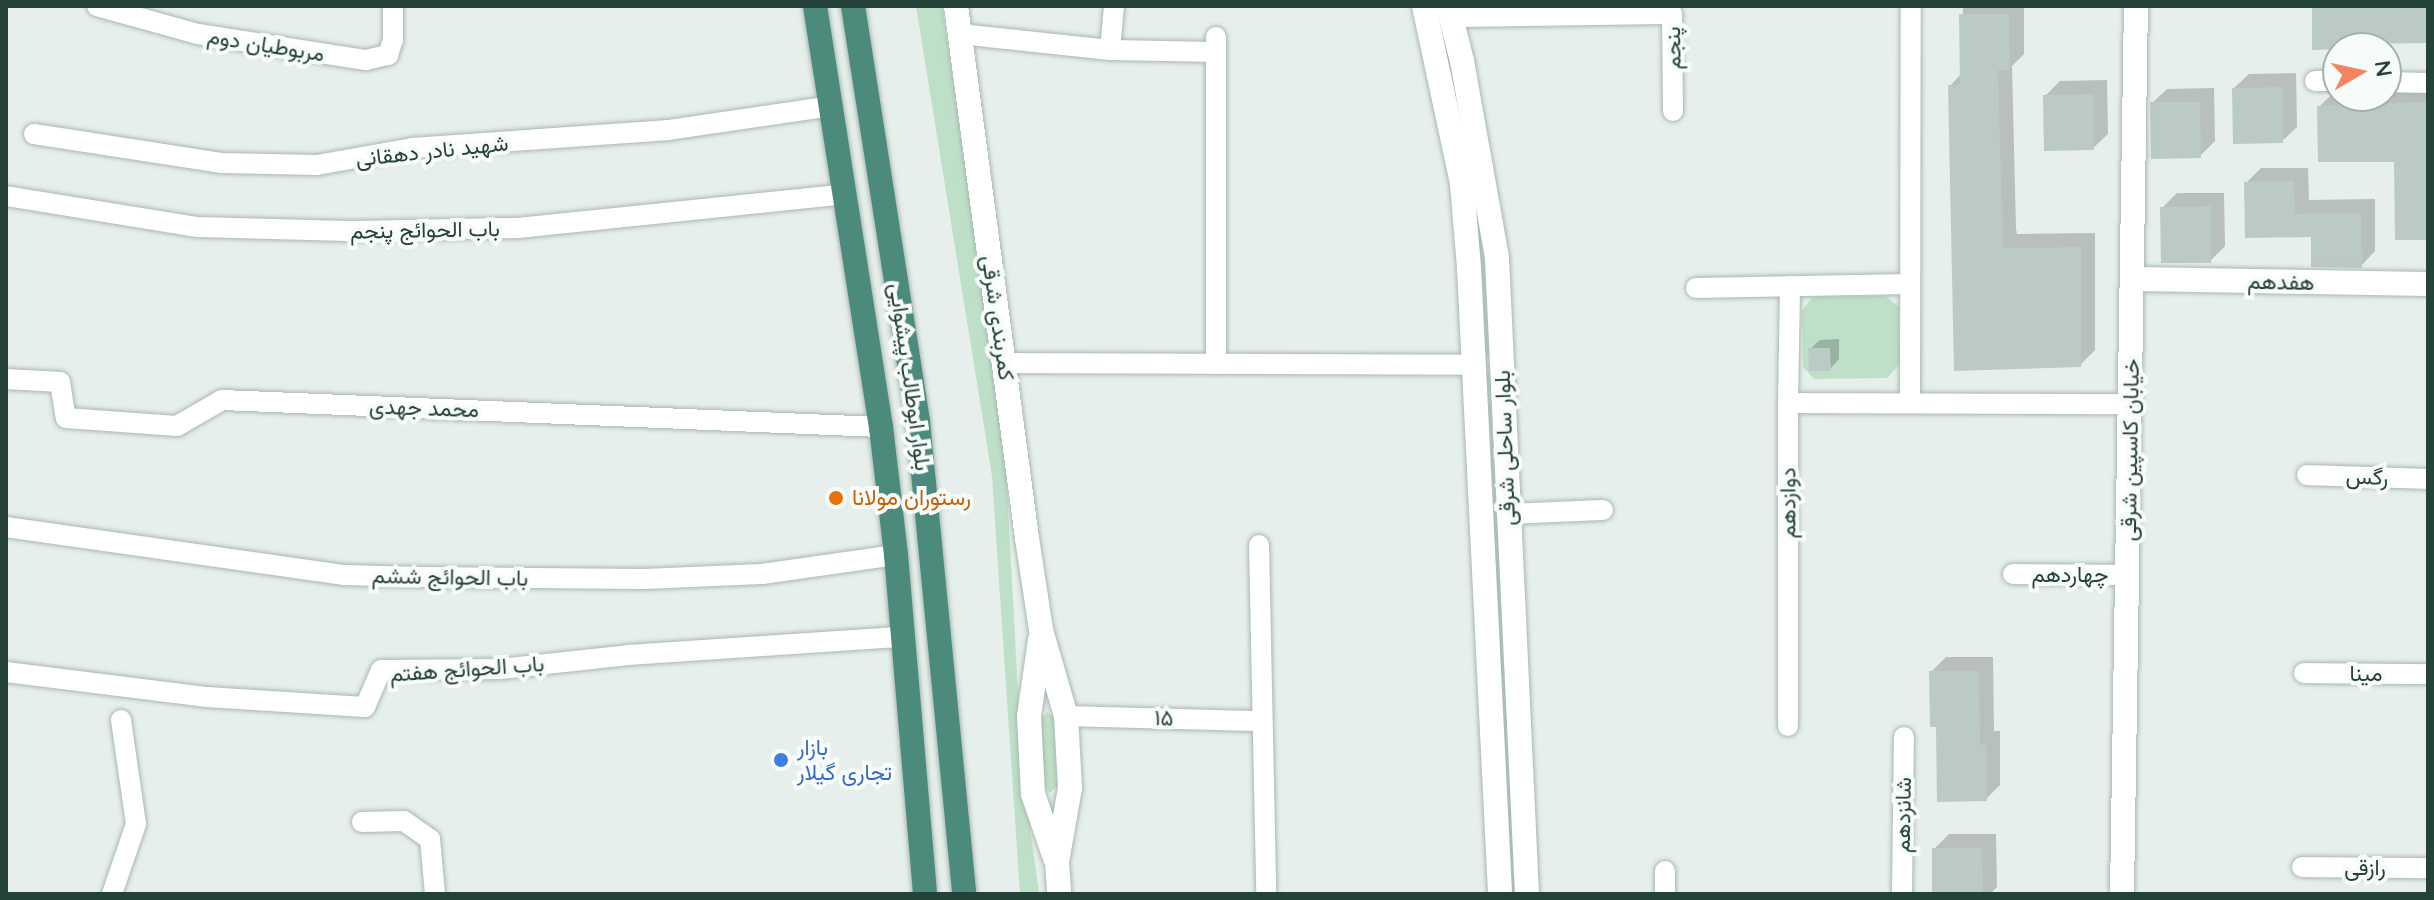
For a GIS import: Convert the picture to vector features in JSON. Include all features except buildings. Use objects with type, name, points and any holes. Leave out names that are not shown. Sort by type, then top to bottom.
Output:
[{"type":"highway","name":"بلوار ابوطالب پیشوایی","points":[[815,6],[881,427],[896,555],[919,893]]},
{"type":"highway","name":"بلوار ابوطالب پیشوایی","points":[[853,6],[918,422],[964,894]]},
{"type":"street","name":"مربوطیان دوم","points":[[97,6],[198,34],[366,60],[388,55],[393,40],[393,6]]},
{"type":"street","name":"کمربندی شرقی","points":[[956,6],[1041,630],[1066,716],[1070,788],[1057,862],[1059,894]]},
{"type":"street","points":[[1110,50],[1114,6]]},
{"type":"street","name":"بلوار ساحلی شرقی","points":[[1424,6],[1462,184],[1500,894]]},
{"type":"street","points":[[1910,403],[1911,6]]},
{"type":"street","name":"خیابان کاسپین شرقی","points":[[2122,894],[2135,279],[2136,6]]},
{"type":"street","name":"پنجم","points":[[1449,11],[1674,10],[1673,111]]},
{"type":"street","name":"بلوار ساحلی شرقی","points":[[1449,11],[1497,258],[1527,894]]},
{"type":"street","points":[[960,34],[1110,50],[1216,45],[1216,364]]},
{"type":"street","points":[[2315,81],[2322,81]]},
{"type":"street","points":[[2402,82],[2428,83]]},
{"type":"street","name":"شهید نادر دهقانی","points":[[34,134],[221,163],[317,165],[412,148],[669,130],[831,106]]},
{"type":"street","name":"باب الحوائج پنجم","points":[[6,196],[198,227],[356,231],[518,228],[846,194]]},
{"type":"street","name":"هفدهم","points":[[2135,279],[2428,284]]},
{"type":"street","points":[[1696,288],[1910,284]]},
{"type":"street","name":"دوازدهم","points":[[1788,726],[1790,286]]},
{"type":"street","points":[[1005,363],[1503,363]]},
{"type":"street","name":"محمد جهدی","points":[[6,379],[60,382],[66,418],[177,426],[222,400],[881,427]]},
{"type":"street","points":[[1788,403],[2130,404]]},
{"type":"street","name":"رگس","points":[[2307,475],[2428,479]]},
{"type":"street","points":[[1507,514],[1603,510]]},
{"type":"street","name":"باب الحوائج ششم","points":[[6,527],[345,575],[404,577],[644,579],[762,574],[896,555]]},
{"type":"street","points":[[1259,545],[1266,891]]},
{"type":"street","name":"چهاردهم","points":[[2013,574],[2127,575]]},
{"type":"street","name":"کمربندی شرقی","points":[[1041,630],[1029,716],[1033,794],[1057,862]]},
{"type":"street","name":"باب الحوائج هفتم","points":[[6,672],[207,697],[365,707],[381,670],[500,669],[628,655],[901,637]]},
{"type":"street","name":"مینا","points":[[2304,673],[2428,674]]},
{"type":"street","name":"۱۵","points":[[1066,716],[1262,721]]},
{"type":"street","points":[[112,894],[136,824],[121,720]]},
{"type":"street","name":"شانزدهم","points":[[1902,894],[1904,737]]},
{"type":"street","points":[[362,822],[404,821],[430,839],[435,894]]},
{"type":"street","name":"رازقی","points":[[2302,867],[2428,868]]},
{"type":"street","points":[[1665,871],[1665,894]]},
{"type":"green space","points":[[916,6],[942,6],[968,182],[1006,470],[1022,767],[1039,894],[1020,894],[992,476]]},
{"type":"green space","points":[[1431,6],[1441,6],[1480,197],[1495,354],[1489,358],[1484,353]]},
{"type":"green space","points":[[1886,296],[1899,307],[1900,364],[1887,378],[1814,379],[1803,367],[1802,310],[1813,297]]},
{"type":"green space","points":[[1494,372],[1519,894],[1509,894],[1485,374]]},
{"type":"green space","points":[[1047,712],[1057,720],[1062,781],[1050,793],[1042,783],[1036,724]]},
{"type":"place","name":"رستوران مولانا","points":[[836,498]]},
{"type":"place","name":"بازار تجاری گیلار","points":[[781,760]]}]
